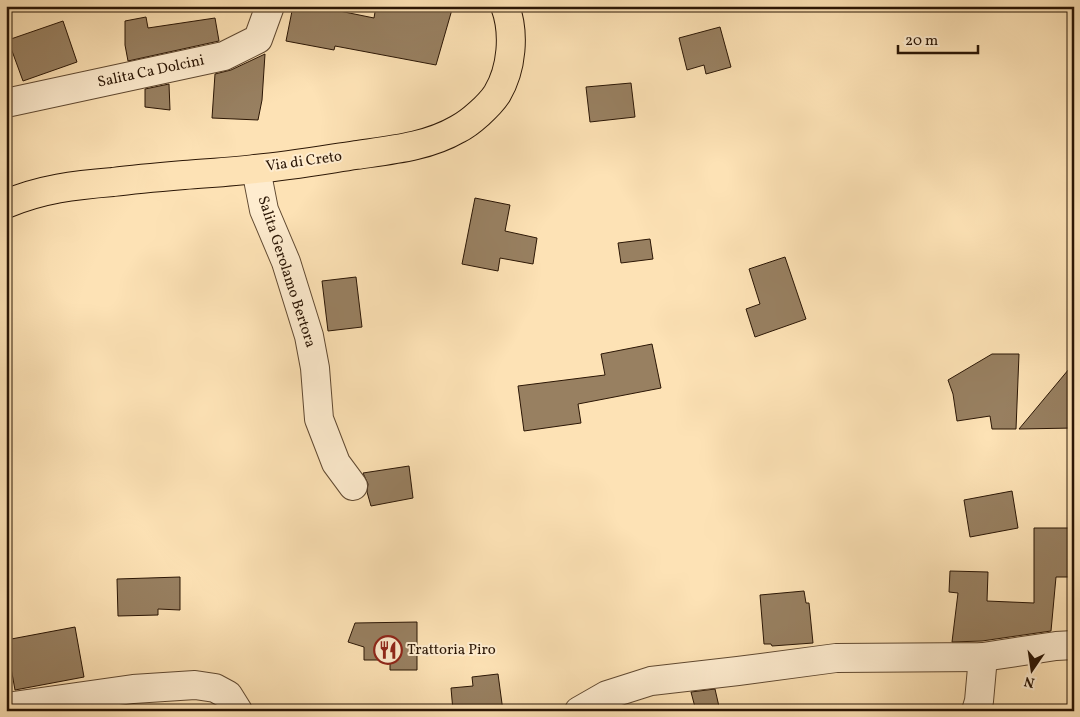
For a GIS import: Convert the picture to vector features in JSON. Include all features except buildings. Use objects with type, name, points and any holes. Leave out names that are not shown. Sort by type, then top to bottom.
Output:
[{"type":"main road","name":"Via di Creto","points":[[6,204],[50,189],[102,182],[256,169],[399,149],[431,142],[459,129],[479,114],[497,94],[509,61],[509,16],[506,6]]},
{"type":"street","name":"Salita Ca Dolcini","points":[[6,103],[224,56],[258,39],[270,6]]},
{"type":"street","name":"Salita Gerolamo Bertora","points":[[256,169],[264,210],[286,262],[309,336],[315,368],[319,418],[336,463],[353,486]]},
{"type":"street","points":[[579,711],[607,695],[651,680],[836,658],[983,657],[1074,645]]},
{"type":"street","points":[[976,711],[979,701],[983,657]]},
{"type":"street","points":[[6,707],[133,689],[195,685],[215,688],[228,695],[238,711]]},
{"type":"place","name":"Trattoria Piro","points":[[388,650]]}]
